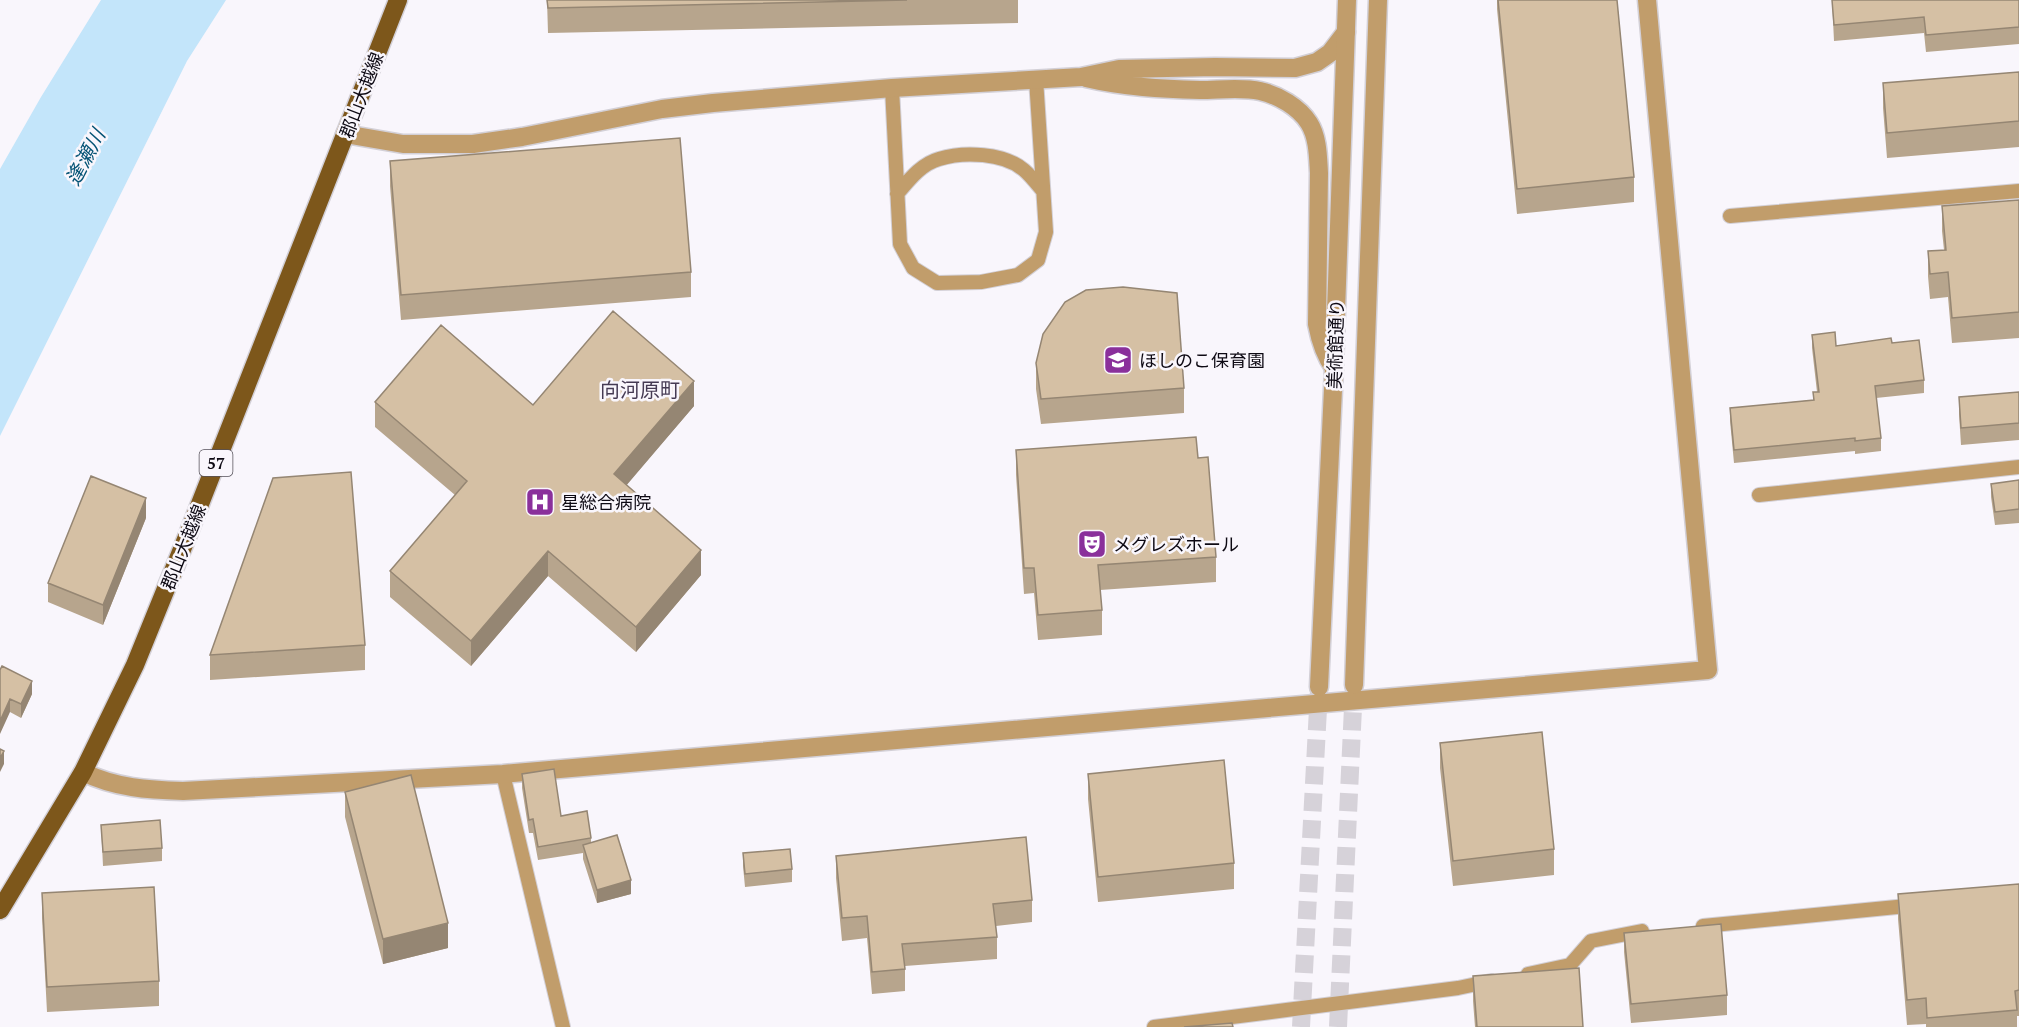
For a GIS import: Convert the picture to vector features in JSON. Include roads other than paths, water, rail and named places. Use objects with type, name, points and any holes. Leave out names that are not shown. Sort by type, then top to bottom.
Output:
[{"type":"main road","name":"郡山大越線","points":[[0,910],[83,772],[135,665],[398,0]]},
{"type":"street","name":"美術館通り","points":[[1319,687],[1334,368],[1347,0]]},
{"type":"street","name":"美術館通り","points":[[1354,685],[1378,0]]},
{"type":"street","points":[[83,772],[109,783],[148,790],[183,791],[503,774],[1708,670],[1647,0]]},
{"type":"street","points":[[345,134],[403,144],[473,144],[522,137],[662,109],[892,88],[1081,77],[1119,69],[1307,66],[1330,53],[1346,32]]},
{"type":"street","points":[[1081,77],[1117,86],[1258,90],[1277,96],[1292,106],[1310,124],[1317,149],[1319,173],[1317,324],[1320,341],[1334,368]]},
{"type":"lane","points":[[892,88],[900,244],[913,268],[938,283],[970,283],[1018,275],[1038,260],[1046,232],[1036,79]]},
{"type":"lane","points":[[897,194],[916,172],[938,159],[969,154],[1000,158],[1023,169],[1043,190]]},
{"type":"lane","points":[[1730,216],[2019,191]]},
{"type":"lane","points":[[1759,495],[2019,467]]},
{"type":"lane","points":[[503,774],[563,1027]]},
{"type":"lane","points":[[1693,927],[1931,904]]},
{"type":"lane","points":[[1154,1027],[1458,988],[1570,965],[1591,941],[1633,932],[1657,930]]},
{"type":"water","name":"逢瀬川","points":[[101,0],[226,0],[187,61],[0,436],[0,169]]},
{"type":"tunnel","points":[[1338,1027],[1354,686]]},
{"type":"tunnel","points":[[1301,1027],[1319,690]]},
{"type":"place","name":"ほしのこ保育園","points":[[1118,360]]},
{"type":"place","name":"星総合病院","points":[[540,502]]},
{"type":"place","name":"メグレズホール","points":[[1092,544]]},
{"type":"district","name":"向河原町","points":[[640,389]]}]
